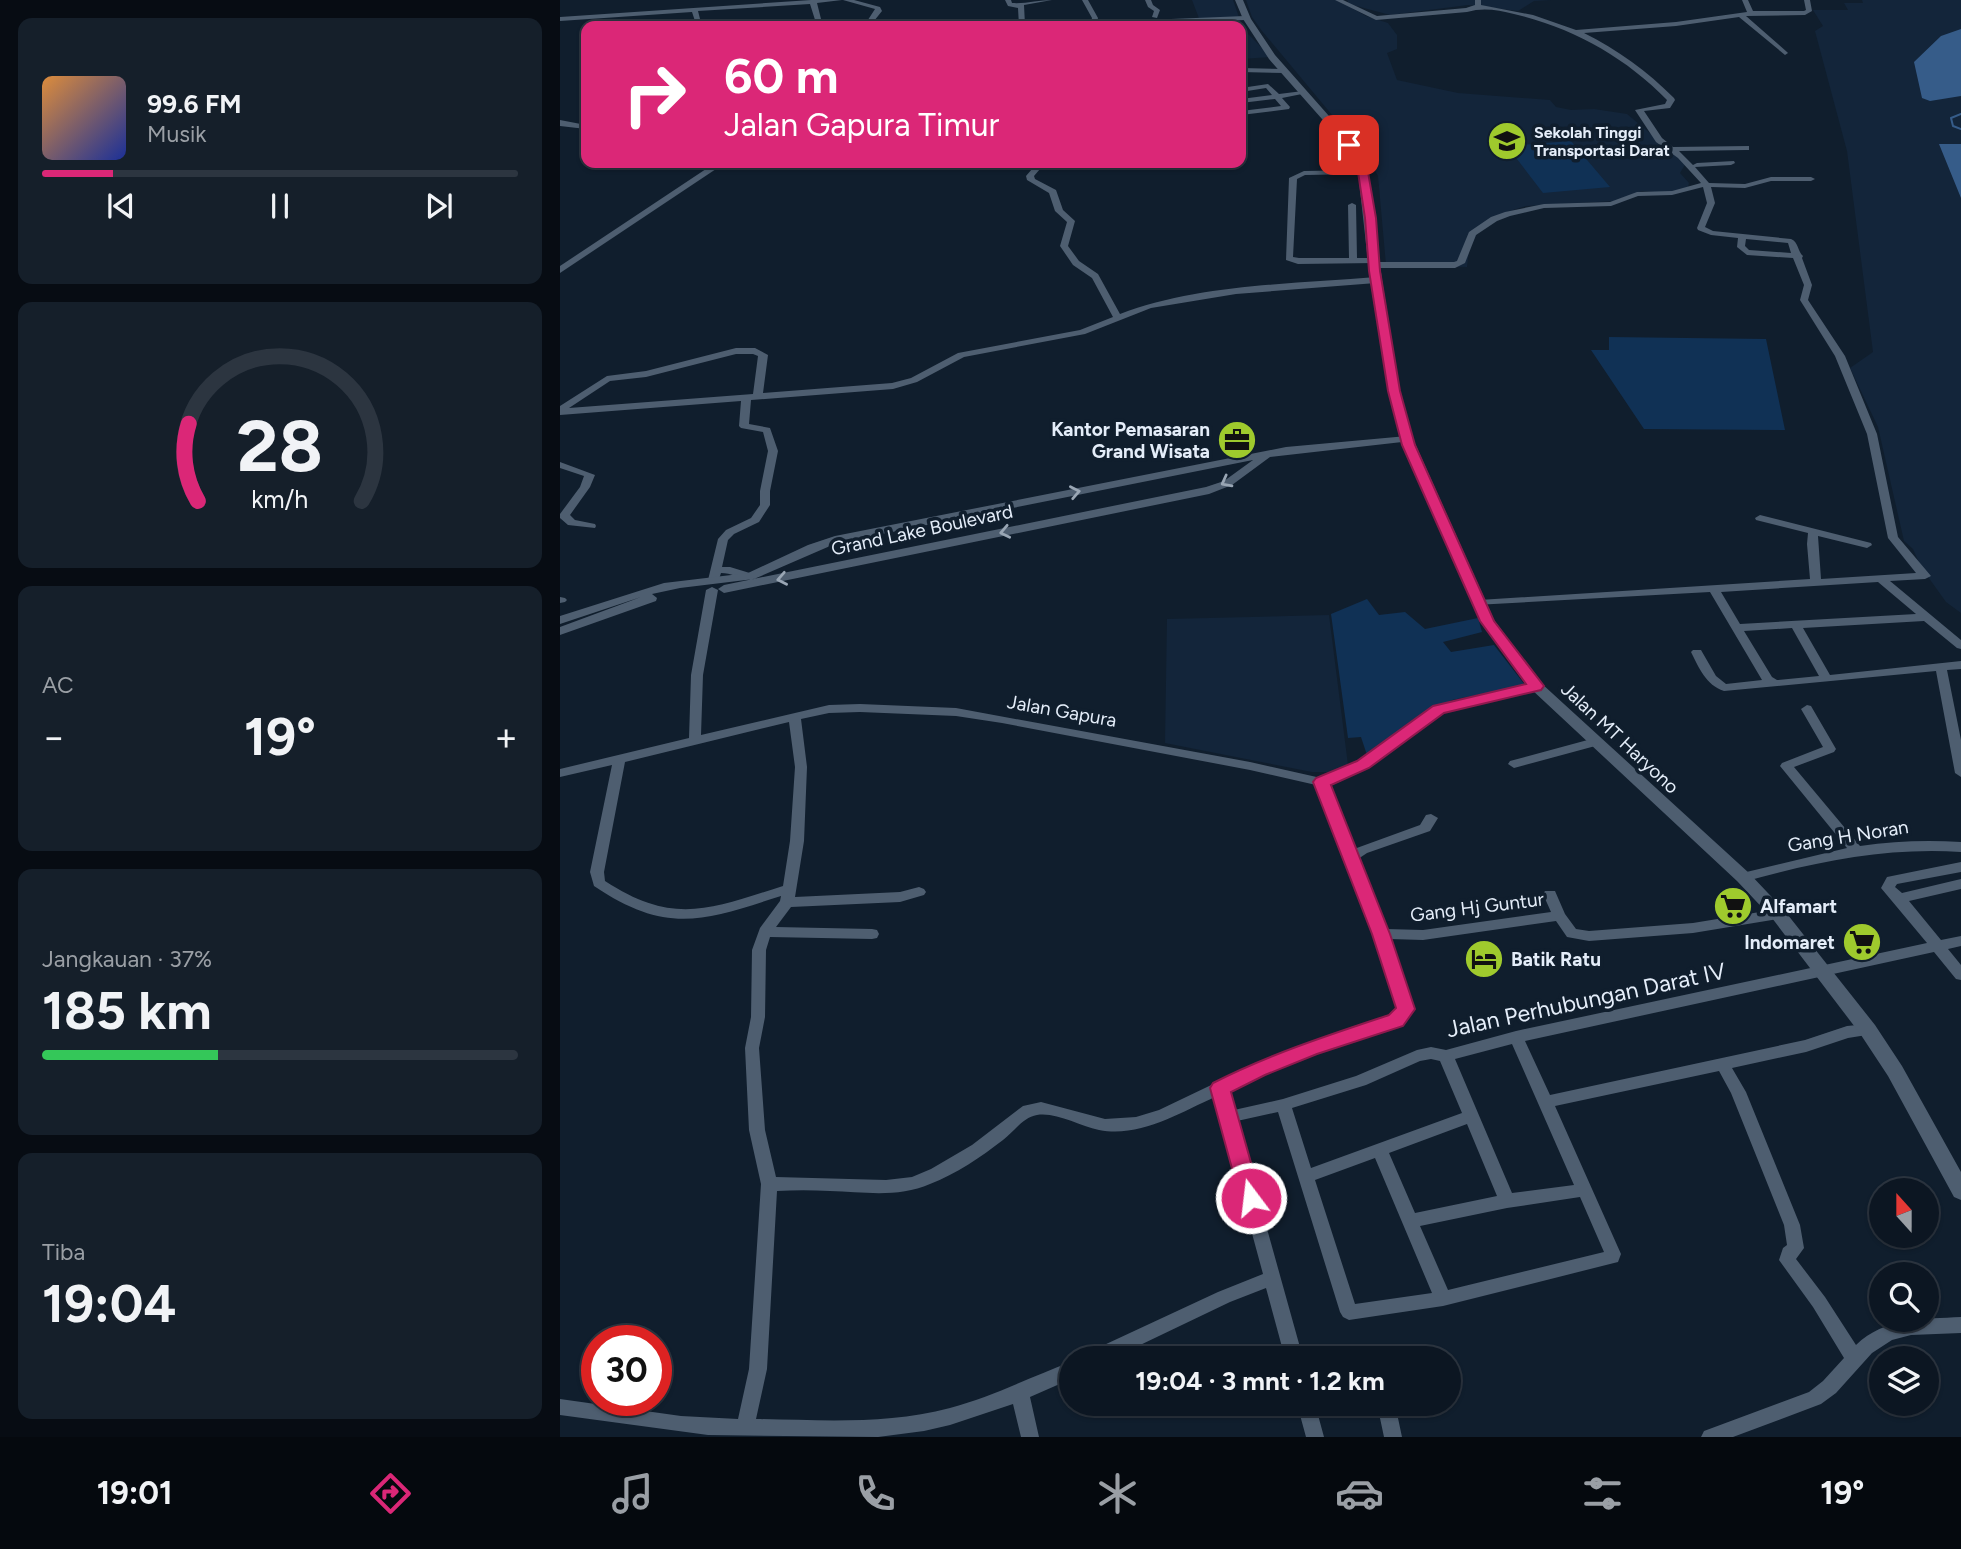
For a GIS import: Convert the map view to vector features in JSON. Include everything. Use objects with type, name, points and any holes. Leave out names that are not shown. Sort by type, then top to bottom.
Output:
[{"type":"main road","name":"Jalan MT Haryono","points":[[1239,0],[1245,18],[1303,93],[1349,145],[1363,172],[1394,391],[1407,439],[1496,637],[1536,686],[1743,877],[1778,914],[1868,1030],[1895,1071],[1961,1191]]},
{"type":"street","points":[[733,0],[738,9]]},
{"type":"street","points":[[560,19],[640,12],[738,9],[839,0]]},
{"type":"street","points":[[846,0],[878,8],[879,11],[871,21]]},
{"type":"street","points":[[1008,0],[1010,5],[1020,6],[1049,0]]},
{"type":"street","points":[[1085,0],[1094,21]]},
{"type":"street","points":[[1148,0],[1151,7],[1157,10],[1155,17]]},
{"type":"street","points":[[1338,0],[1354,10],[1380,18],[1462,11],[1478,3],[1521,15],[1576,32],[1619,55],[1671,100],[1667,106],[1639,110],[1659,140],[1706,184],[1712,204],[1700,227],[1709,232],[1789,240],[1798,256],[1808,285],[1804,300],[1840,356],[1872,434],[1893,538],[1922,576],[1479,603]]},
{"type":"street","points":[[1745,0],[1746,8],[1751,13]]},
{"type":"street","points":[[1576,32],[1751,13],[1805,13],[1809,10],[1807,0]]},
{"type":"street","points":[[813,2],[818,21]]},
{"type":"street","points":[[1020,6],[1022,21]]},
{"type":"street","points":[[695,11],[699,21]]},
{"type":"street","points":[[1742,16],[1785,52]]},
{"type":"street","points":[[1188,21],[1245,18]]},
{"type":"street","points":[[1246,70],[1285,71]]},
{"type":"street","points":[[1246,89],[1268,86],[1286,107],[1246,112]]},
{"type":"street","points":[[1246,100],[1303,93]]},
{"type":"street","points":[[560,123],[581,126]]},
{"type":"street","points":[[1671,149],[1746,148]]},
{"type":"street","points":[[1687,165],[1698,167],[1731,163]]},
{"type":"street","points":[[560,270],[714,168]]},
{"type":"street","points":[[1036,168],[1030,176],[1031,180],[1053,192],[1059,211],[1071,221],[1064,246],[1076,263],[1095,276],[1118,318]]},
{"type":"street","points":[[1363,172],[1304,173],[1293,178],[1290,258],[1298,261],[1353,260],[1375,268]]},
{"type":"street","points":[[560,411],[893,386],[914,380],[946,360],[961,355],[1082,332],[1149,306],[1375,268],[1455,265],[1461,263],[1472,234],[1494,219],[1508,214],[1544,206],[1611,204],[1637,194],[1672,193],[1706,184],[1745,186],[1770,178],[1811,179]]},
{"type":"street","points":[[1352,205],[1353,260]]},
{"type":"street","points":[[1743,235],[1741,247],[1747,252],[1798,256]]},
{"type":"street","points":[[560,411],[607,379],[646,374],[736,351],[755,351],[763,355],[758,395]]},
{"type":"street","points":[[695,740],[697,675],[723,539],[730,532],[755,520],[765,505],[773,443],[766,430],[744,426],[746,396]]},
{"type":"street","name":"Grand Lake Boulevard","points":[[560,620],[630,595],[684,583],[749,576],[819,544],[1286,450],[1407,439]]},
{"type":"street","name":"Grand Lake Boulevard","points":[[560,631],[651,598],[714,580],[742,587],[1209,490],[1228,483],[1262,458],[1286,450]]},
{"type":"street","points":[[560,465],[590,475],[585,487],[564,516],[572,523],[592,526]]},
{"type":"street","points":[[1760,518],[1867,545]]},
{"type":"street","points":[[1813,533],[1816,582]]},
{"type":"street","points":[[854,537],[846,542],[842,550],[849,559],[862,562]]},
{"type":"street","points":[[792,556],[815,559],[814,568],[808,574]]},
{"type":"street","points":[[1880,578],[1961,646]]},
{"type":"street","points":[[1713,588],[1770,682]]},
{"type":"street","points":[[1736,628],[1926,617]]},
{"type":"street","points":[[1796,625],[1827,679]]},
{"type":"street","points":[[1698,652],[1710,680],[1716,686],[1725,688],[1961,665]]},
{"type":"street","points":[[1941,668],[1961,773]]},
{"type":"street","points":[[769,1184],[832,1184],[872,1189],[916,1181],[935,1175],[1002,1133],[1019,1115],[1037,1108],[1048,1108],[1084,1122],[1122,1125],[1151,1121],[1258,1069],[1396,1020],[1403,1014],[1406,1004],[1321,782],[1335,779],[1363,764],[1439,709],[1536,686]]},
{"type":"street","name":"Jalan Gapura","points":[[560,773],[829,709],[860,708],[956,712],[1250,766],[1321,782]]},
{"type":"street","points":[[1807,709],[1830,749],[1786,766],[1857,851]]},
{"type":"street","points":[[745,1428],[758,1369],[769,1184],[757,1130],[752,1048],[758,1017],[759,950],[765,932],[788,896],[800,799],[801,767],[795,717]]},
{"type":"street","points":[[1514,764],[1595,742]]},
{"type":"street","points":[[618,760],[597,872],[599,883],[612,892],[646,907],[668,914],[687,915],[788,896],[900,897],[919,892]]},
{"type":"street","points":[[1351,858],[1362,850],[1425,828],[1431,818]]},
{"type":"street","name":"Gang H Noran","points":[[1743,877],[1857,851],[1926,843],[1961,846]]},
{"type":"street","points":[[1961,867],[1892,880],[1888,888],[1961,975]]},
{"type":"street","points":[[1899,899],[1961,884]]},
{"type":"street","points":[[1550,894],[1559,916]]},
{"type":"street","name":"Gang Hj Guntur","points":[[1381,934],[1423,935],[1559,916],[1572,933],[1589,936],[1693,928],[1778,914]]},
{"type":"street","points":[[765,932],[872,934]]},
{"type":"street","points":[[1823,971],[1961,941]]},
{"type":"street","name":"Jalan Perhubungan Darat IV","points":[[1229,1117],[1283,1105],[1361,1081],[1417,1056],[1431,1053],[1446,1056],[1516,1037],[1823,971]]},
{"type":"street","points":[[1545,1102],[1806,1046],[1847,1032],[1868,1030]]},
{"type":"street","points":[[1283,1105],[1349,1312],[1443,1300],[1612,1257],[1613,1254],[1516,1037]]},
{"type":"street","points":[[1446,1056],[1507,1200]]},
{"type":"street","points":[[1722,1063],[1738,1092],[1792,1225],[1796,1248],[1789,1253],[1787,1260],[1819,1302],[1855,1360]]},
{"type":"street","points":[[1220,1088],[1291,1346]]},
{"type":"street","points":[[1306,1177],[1471,1116]]},
{"type":"street","points":[[1380,1150],[1443,1300]]},
{"type":"street","points":[[1410,1221],[1507,1200],[1583,1190]]},
{"type":"street","points":[[1120,1346],[1224,1297],[1272,1278]]},
{"type":"street","points":[[1714,1436],[1824,1393],[1866,1347],[1891,1331],[1961,1325]]},
{"type":"street","points":[[560,1407],[594,1409],[679,1430],[873,1429],[929,1420],[1020,1395],[1059,1376]]},
{"type":"street","points":[[1020,1395],[1030,1437]]},
{"type":"street","points":[[1309,1416],[1315,1437]]},
{"type":"street","points":[[1389,1416],[1393,1437]]},
{"type":"shaded area","points":[[1192,0],[1233,0],[1240,21],[1200,21]]},
{"type":"shaded area","name":"Sekolah Tinggi Transportasi Darat","points":[[1246,0],[1338,0],[1366,16],[1388,23],[1397,35],[1397,49],[1387,53],[1397,80],[1458,93],[1550,100],[1556,107],[1571,110],[1594,109],[1627,114],[1686,163],[1680,173],[1689,183],[1688,187],[1665,193],[1642,191],[1614,201],[1526,206],[1500,214],[1477,234],[1469,250],[1467,267],[1386,265],[1378,176],[1367,157],[1262,31],[1252,17]]},
{"type":"shaded area","points":[[1347,0],[1551,0],[1534,1],[1518,11],[1468,5],[1390,15],[1349,4]]},
{"type":"shaded area","points":[[1862,0],[1961,0],[1961,613],[1946,602],[1921,567],[1913,549],[1904,541],[1878,427],[1850,368],[1873,352],[1847,151],[1815,31],[1823,26],[1813,10],[1848,10],[1844,3],[1863,3]]},
{"type":"shaded area","points":[[1961,29],[1961,96],[1930,101],[1922,98],[1914,62],[1941,36]]},
{"type":"shaded area","points":[[1246,32],[1271,57],[1246,59]]},
{"type":"shaded area","points":[[1571,141],[1610,187],[1543,193],[1507,146]]},
{"type":"shaded area","points":[[1939,144],[1961,144],[1961,198]]},
{"type":"shaded area","points":[[1609,337],[1766,339],[1785,430],[1644,429],[1591,350],[1609,350]]},
{"type":"shaded area","points":[[1367,599],[1379,615],[1405,612],[1425,629],[1478,618],[1482,632],[1443,642],[1451,652],[1494,645],[1525,685],[1452,700],[1414,719],[1367,755],[1361,737],[1348,738],[1331,614]]},
{"type":"shaded area","points":[[1329,615],[1348,765],[1333,772],[1312,772],[1165,743],[1167,619]]},
{"type":"waterway","points":[[1961,114],[1951,118],[1953,126],[1961,129]]},
{"type":"place","name":"Sekolah Tinggi Transportasi Darat","points":[[1507,141]]},
{"type":"place","name":"Kantor Pemasaran Grand Wisata","points":[[1237,440]]},
{"type":"place","name":"Alfamart","points":[[1733,906]]},
{"type":"place","name":"Indomaret","points":[[1862,942]]},
{"type":"place","name":"Batik Ratu","points":[[1484,959]]},
{"type":"route","points":[[1251,1198],[1220,1088],[1258,1069],[1396,1020],[1406,1009],[1381,934],[1321,782],[1335,779],[1363,764],[1439,709],[1536,686],[1496,637],[1487,621],[1409,445],[1394,391],[1374,271],[1375,260],[1363,172],[1349,145]]}]
